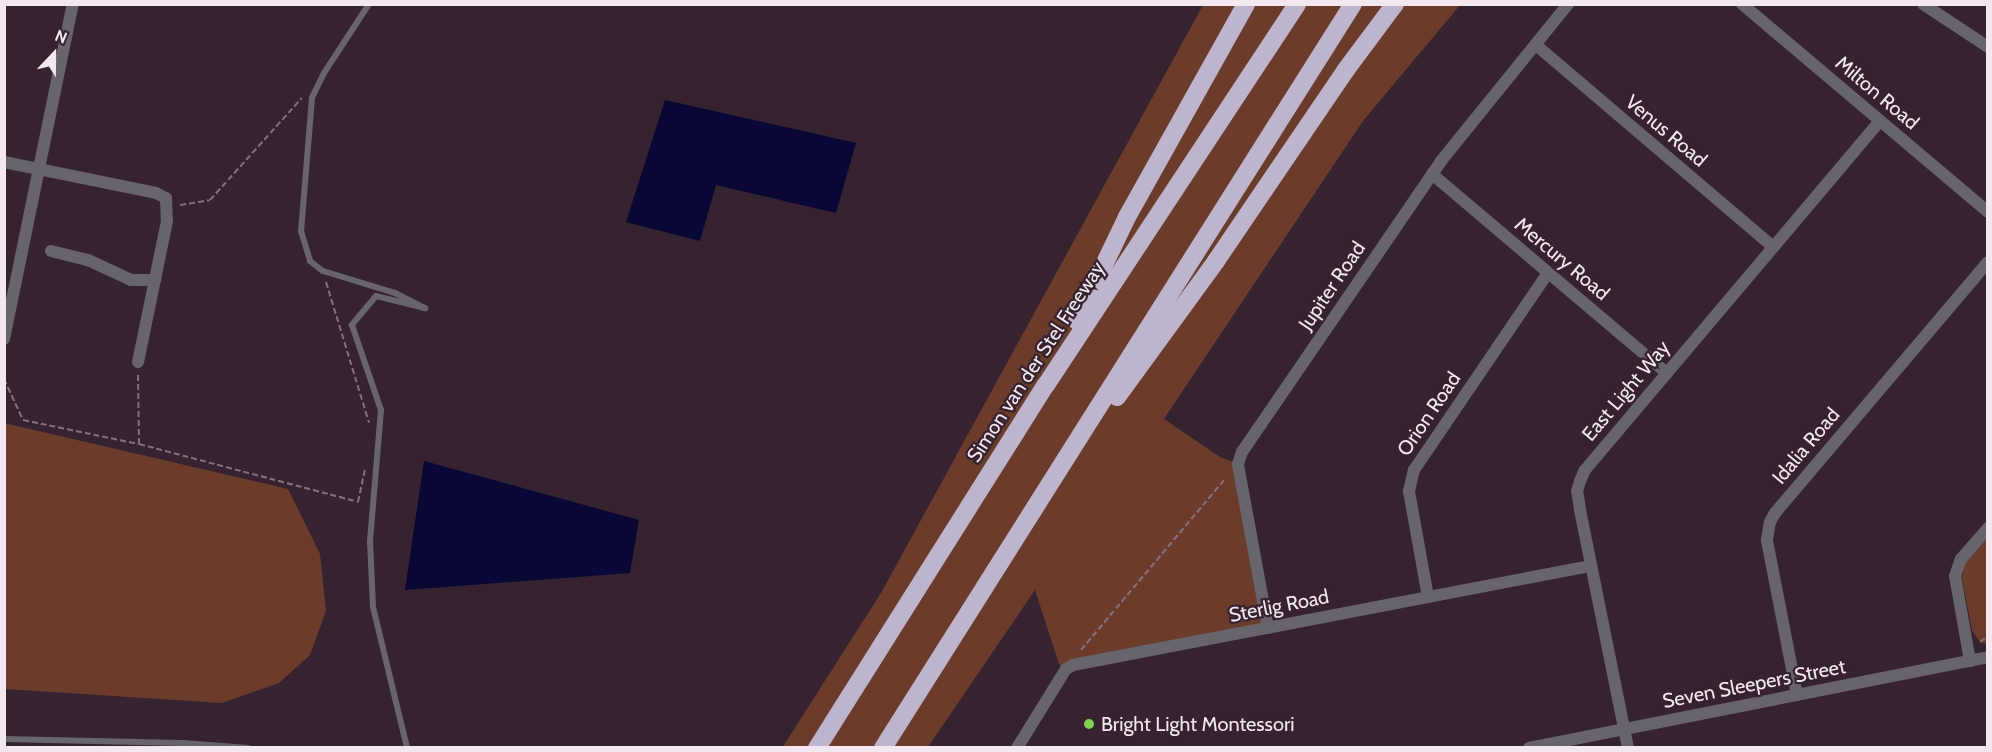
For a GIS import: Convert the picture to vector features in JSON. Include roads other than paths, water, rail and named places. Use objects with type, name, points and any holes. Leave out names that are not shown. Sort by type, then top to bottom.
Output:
[{"type":"highway","points":[[1046,385],[1127,217],[1246,4]]},
{"type":"highway","name":"Simon van der Stel Freeway","points":[[817,747],[1046,385],[1297,4]]},
{"type":"highway","points":[[883,747],[1353,4]]},
{"type":"highway","points":[[1080,435],[1099,419],[1135,372],[1216,261],[1345,71],[1395,4]]},
{"type":"street","points":[[4,339],[73,4]]},
{"type":"street","name":"Jupiter Road","points":[[1268,628],[1238,464],[1242,452],[1432,174],[1568,4]]},
{"type":"street","name":"Milton Road","points":[[1742,4],[1988,212]]},
{"type":"street","points":[[1923,4],[1988,47]]},
{"type":"street","name":"Venus Road","points":[[1536,45],[1773,247]]},
{"type":"street","name":"East Light Way","points":[[1628,747],[1590,566],[1578,499],[1580,481],[1585,470],[1880,121]]},
{"type":"street","points":[[4,162],[156,193],[166,198],[168,208],[138,362]]},
{"type":"street","name":"Mercury Road","points":[[1432,174],[1667,373]]},
{"type":"street","points":[[51,251],[88,260],[131,280],[155,280]]},
{"type":"street","name":"Idalia Road","points":[[1797,695],[1767,540],[1770,522],[1988,262]]},
{"type":"street","name":"Orion Road","points":[[1428,597],[1409,491],[1414,470],[1548,273]]},
{"type":"street","points":[[1970,661],[1955,576],[1961,559],[1988,528]]},
{"type":"street","name":"Sterlig Road","points":[[1017,747],[1066,669],[1073,664],[1590,566]]},
{"type":"street","name":"Seven Sleepers Street","points":[[1529,747],[1988,657]]},
{"type":"lane","points":[[369,4],[324,73],[312,98],[301,231],[310,261],[323,271],[395,293],[425,308],[376,296],[352,325],[381,410],[370,541],[373,607],[407,747]]},
{"type":"lane","points":[[4,739],[183,743],[248,747]]},
{"type":"place","name":"Bright Light Montessori","points":[[1089,724]]}]
